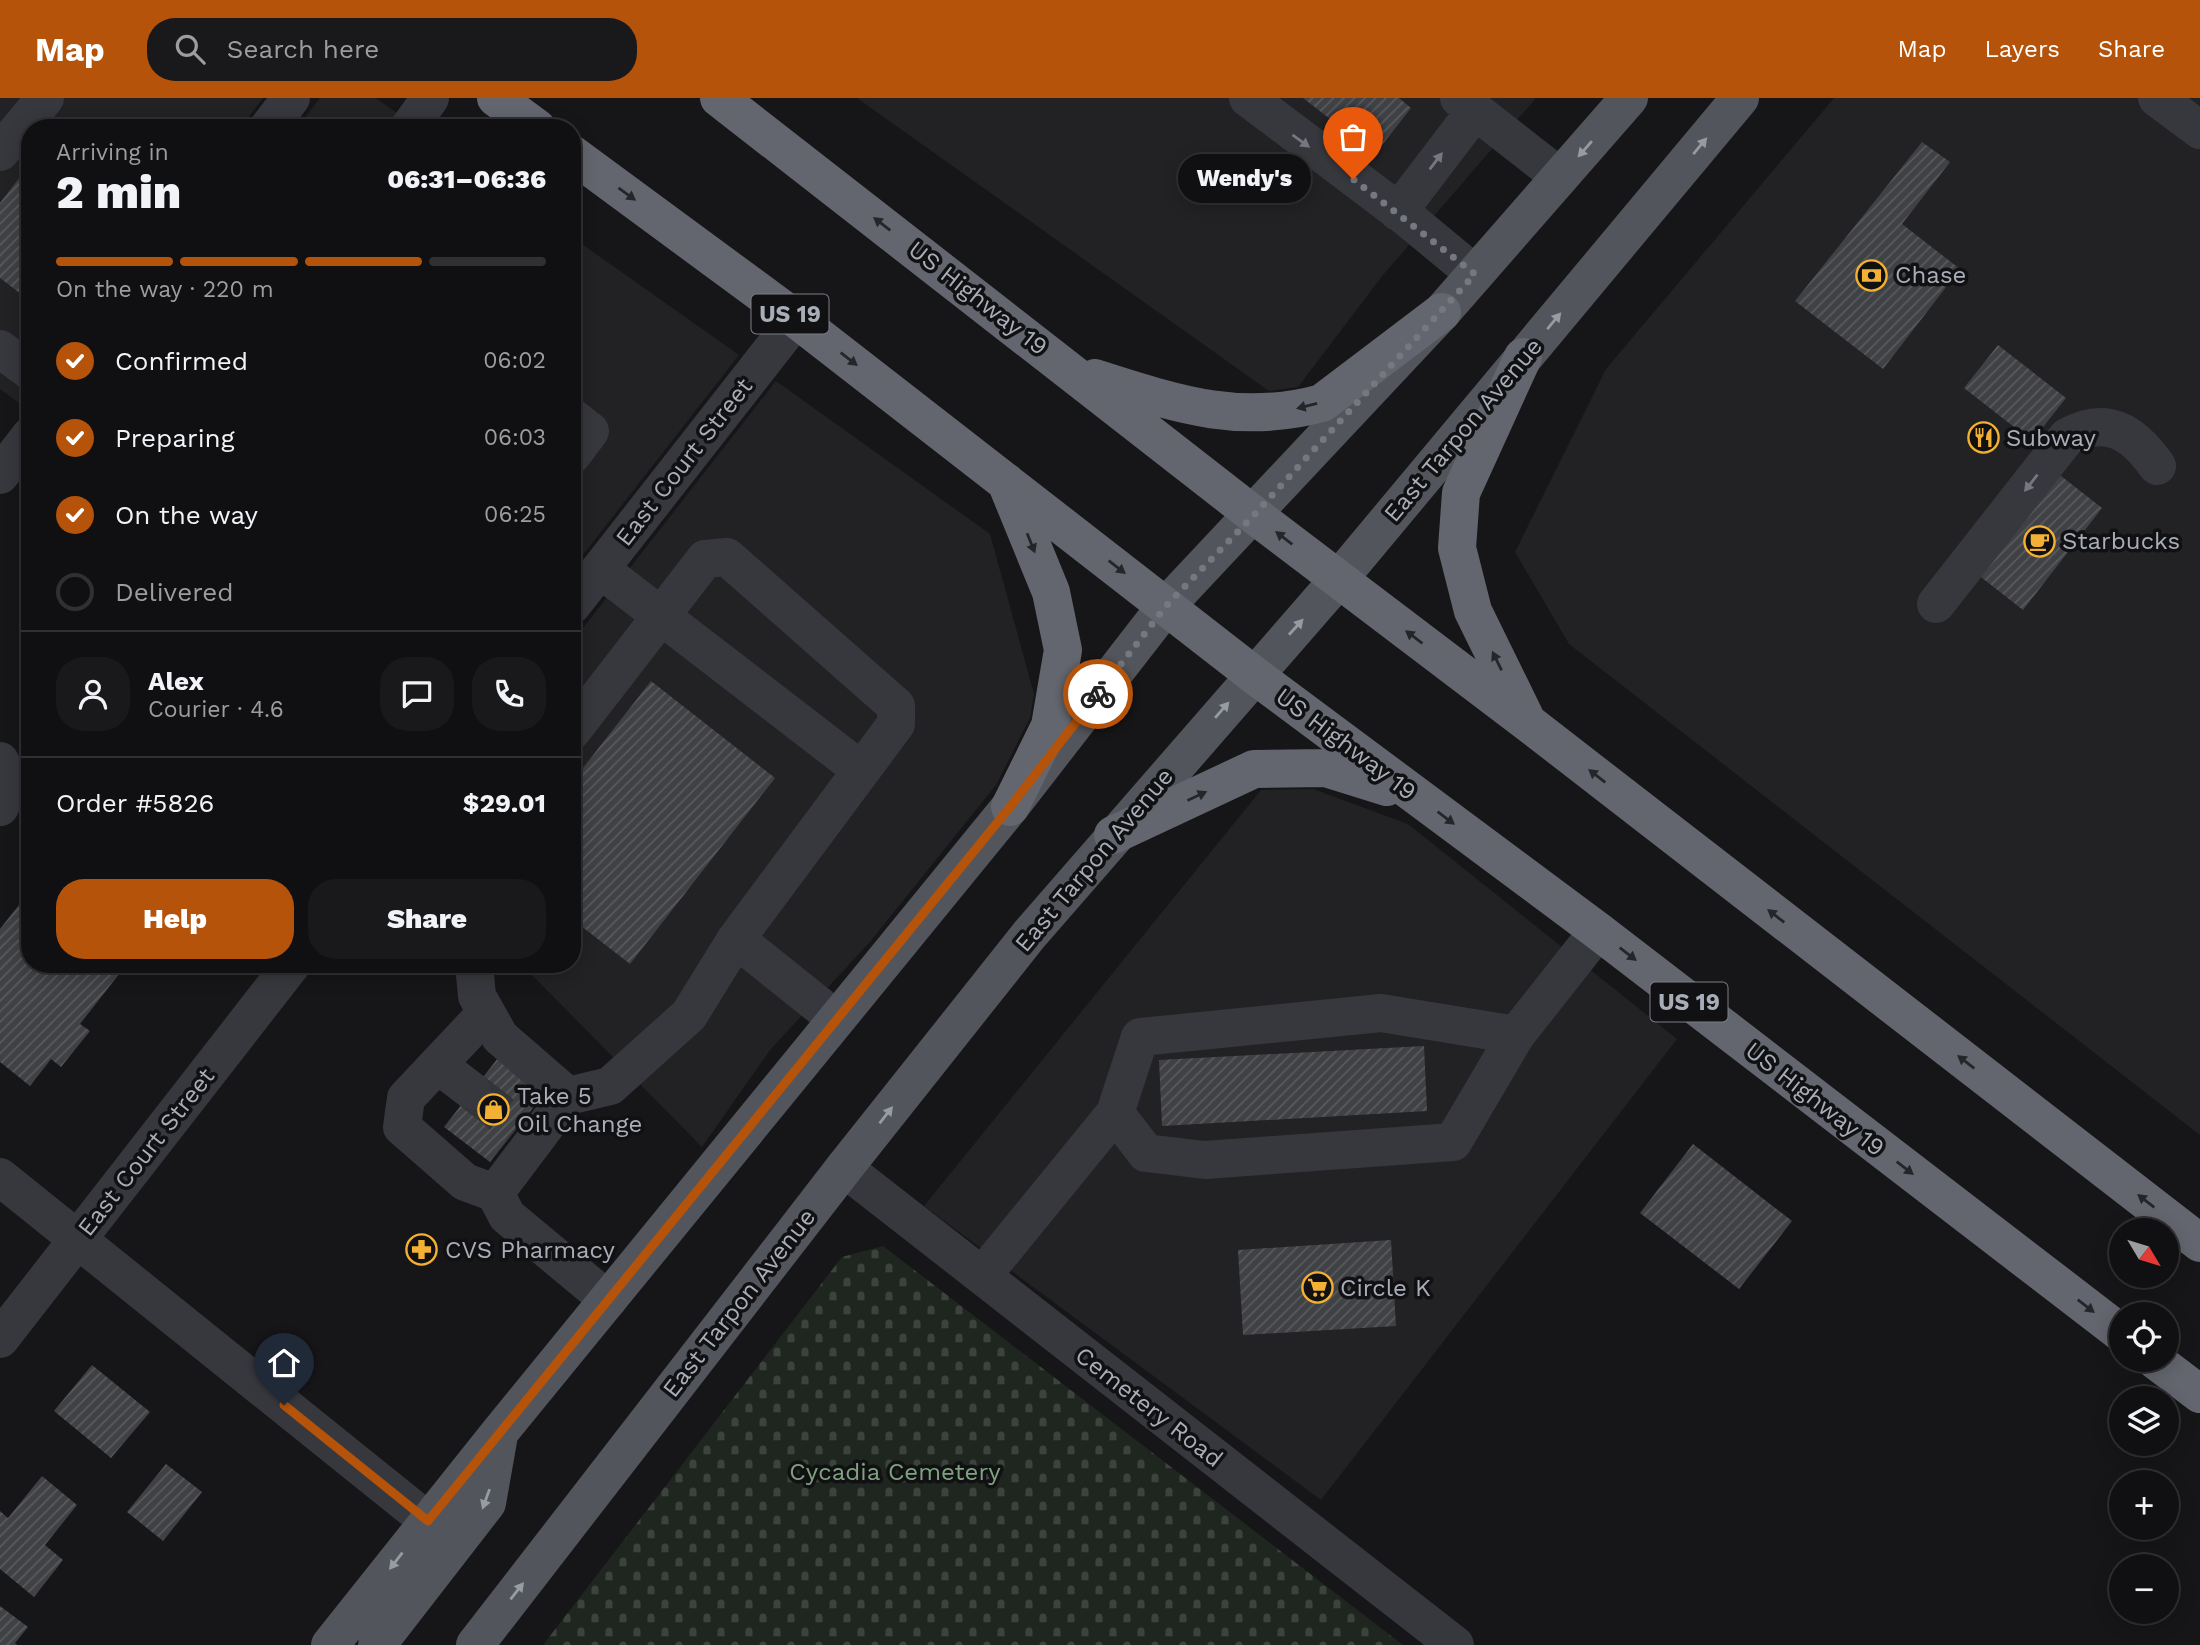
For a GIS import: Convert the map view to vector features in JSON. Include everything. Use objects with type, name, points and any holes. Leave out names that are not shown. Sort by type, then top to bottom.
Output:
[{"type":"highway","points":[[496,98],[525,119]]},
{"type":"highway","name":"US Highway 19","points":[[719,98],[1338,580],[1527,722],[2200,1243]]},
{"type":"highway","name":"US Highway 19","points":[[581,168],[796,319],[1254,675],[1598,931],[2109,1325]]},
{"type":"highway","points":[[1072,371],[1217,412],[1300,408],[1322,402],[1442,312]]},
{"type":"highway","points":[[1523,357],[1461,493],[1458,548],[1473,611],[1527,722]]},
{"type":"highway","points":[[1005,480],[1051,592],[1063,650],[1050,726],[1010,807]]},
{"type":"highway","points":[[1113,835],[1254,769],[1326,768],[1415,795]]},
{"type":"highway","points":[[2171,1372],[2200,1394]]},
{"type":"main road","name":"East Tarpon Avenue","points":[[475,1645],[844,1168],[1113,835],[1338,580],[1740,98]]},
{"type":"main road","points":[[330,1645],[499,1433],[1010,807],[1166,606],[1442,312],[1626,99]]},
{"type":"main road","points":[[377,1645],[487,1503],[499,1433]]},
{"type":"street","points":[[27,119],[44,98]]},
{"type":"street","points":[[275,119],[291,98]]},
{"type":"street","points":[[415,119],[430,98]]},
{"type":"street","points":[[1248,98],[1475,274]]},
{"type":"street","points":[[1398,212],[1467,105],[1560,177]]},
{"type":"street","points":[[0,152],[21,126]]},
{"type":"street","name":"East Court Street","points":[[581,593],[796,319]]},
{"type":"street","points":[[0,349],[21,364]]},
{"type":"street","points":[[581,424],[590,431],[581,443]]},
{"type":"street","points":[[1936,604],[2067,438],[2088,428],[2111,426],[2145,450],[2157,466]]},
{"type":"street","points":[[0,475],[21,448]]},
{"type":"street","points":[[495,1193],[527,1133],[568,1096],[610,1086],[689,1015],[736,939],[895,724],[896,706],[727,557],[705,559],[581,719]]},
{"type":"street","points":[[600,569],[861,770]]},
{"type":"street","points":[[0,761],[7,774],[8,791],[0,807]]},
{"type":"street","points":[[1115,1112],[1146,1153],[1205,1160],[1453,1142],[1516,1035],[1598,931]]},
{"type":"street","points":[[736,939],[836,1019]]},
{"type":"street","name":"East Court Street","points":[[0,1339],[285,973]]},
{"type":"street","points":[[475,973],[477,996],[500,1037],[568,1096]]},
{"type":"street","points":[[486,1013],[406,1098],[402,1127],[465,1182],[495,1193],[507,1216],[608,1300]]},
{"type":"street","points":[[982,1276],[1115,1112],[1140,1037],[1381,1013],[1516,1035]]},
{"type":"street","points":[[438,1065],[472,1091]]},
{"type":"street","name":"Cemetery Road","points":[[844,1168],[1455,1645]]},
{"type":"street","points":[[0,1177],[428,1521]]},
{"type":"shaded area","points":[[0,98],[263,98],[247,119],[21,119],[21,405],[0,389]]},
{"type":"shaded area","points":[[320,98],[376,98],[405,119],[304,119]]},
{"type":"shaded area","points":[[857,98],[1536,98],[1383,275],[1298,387],[1269,391]]},
{"type":"shaded area","points":[[1834,98],[2200,98],[2200,1135],[1569,644],[1515,552],[1606,369]]},
{"type":"shaded area","points":[[581,243],[739,355],[581,557]]},
{"type":"shaded area","points":[[776,381],[990,534],[1034,694],[1030,718],[996,785],[869,943],[770,1050],[702,1147],[530,973],[581,973],[581,630]]},
{"type":"shaded area","points":[[1313,789],[1408,824],[1677,1039],[1321,1500],[924,1206],[1261,790]]},
{"type":"green space","name":"Cycadia Cemetery","points":[[883,1246],[1403,1645],[543,1645],[842,1257]]},
{"type":"building","points":[[1303,98],[1399,98],[1411,108],[1375,154]]},
{"type":"building","points":[[1922,142],[1950,162],[1902,224],[1960,269],[1883,369],[1795,301]]},
{"type":"building","points":[[21,176],[21,294],[0,278],[0,203]]},
{"type":"building","points":[[1998,345],[2066,398],[2032,441],[1964,388]]},
{"type":"building","name":"Starbucks","points":[[2056,472],[2102,508],[2023,610],[1977,574]]},
{"type":"building","points":[[651,681],[775,778],[630,964],[581,926],[581,770]]},
{"type":"building","points":[[21,902],[21,973],[120,973],[80,1024],[90,1031],[61,1067],[51,1059],[30,1086],[0,1062],[0,929]]},
{"type":"building","points":[[1424,1046],[1427,1111],[1162,1126],[1159,1060]]},
{"type":"building","name":"Take 5 Oil Change","points":[[498,1058],[544,1094],[490,1162],[444,1127]]},
{"type":"building","points":[[1693,1144],[1792,1221],[1739,1289],[1640,1213]]},
{"type":"building","name":"Circle K","points":[[1391,1240],[1396,1326],[1243,1335],[1238,1250]]},
{"type":"building","points":[[92,1365],[150,1412],[111,1458],[54,1411]]},
{"type":"building","points":[[166,1464],[202,1492],[163,1541],[127,1512]]},
{"type":"building","points":[[42,1476],[77,1505],[45,1545],[63,1560],[34,1597],[0,1569],[0,1511],[8,1518]]},
{"type":"building","points":[[0,1606],[28,1627],[15,1643],[17,1645],[0,1645]]},
{"type":"tunnel","points":[[472,1091],[518,1127]]},
{"type":"way so far","points":[[1098,694],[1166,606],[1254,515],[1475,274],[1406,217],[1353,179]]},
{"type":"place","name":"Wendy's","points":[[1353,179]]},
{"type":"place","name":"Chase","points":[[1872,275]]},
{"type":"place","name":"Subway","points":[[1983,438]]},
{"type":"place","name":"Starbucks","points":[[2039,541]]},
{"type":"place","name":"Take 5 Oil Change","points":[[494,1110]]},
{"type":"place","name":"CVS Pharmacy","points":[[422,1250]]},
{"type":"place","name":"Circle K","points":[[1317,1288]]},
{"type":"route","points":[[284,1405],[428,1521],[1010,807],[1098,694]]}]
